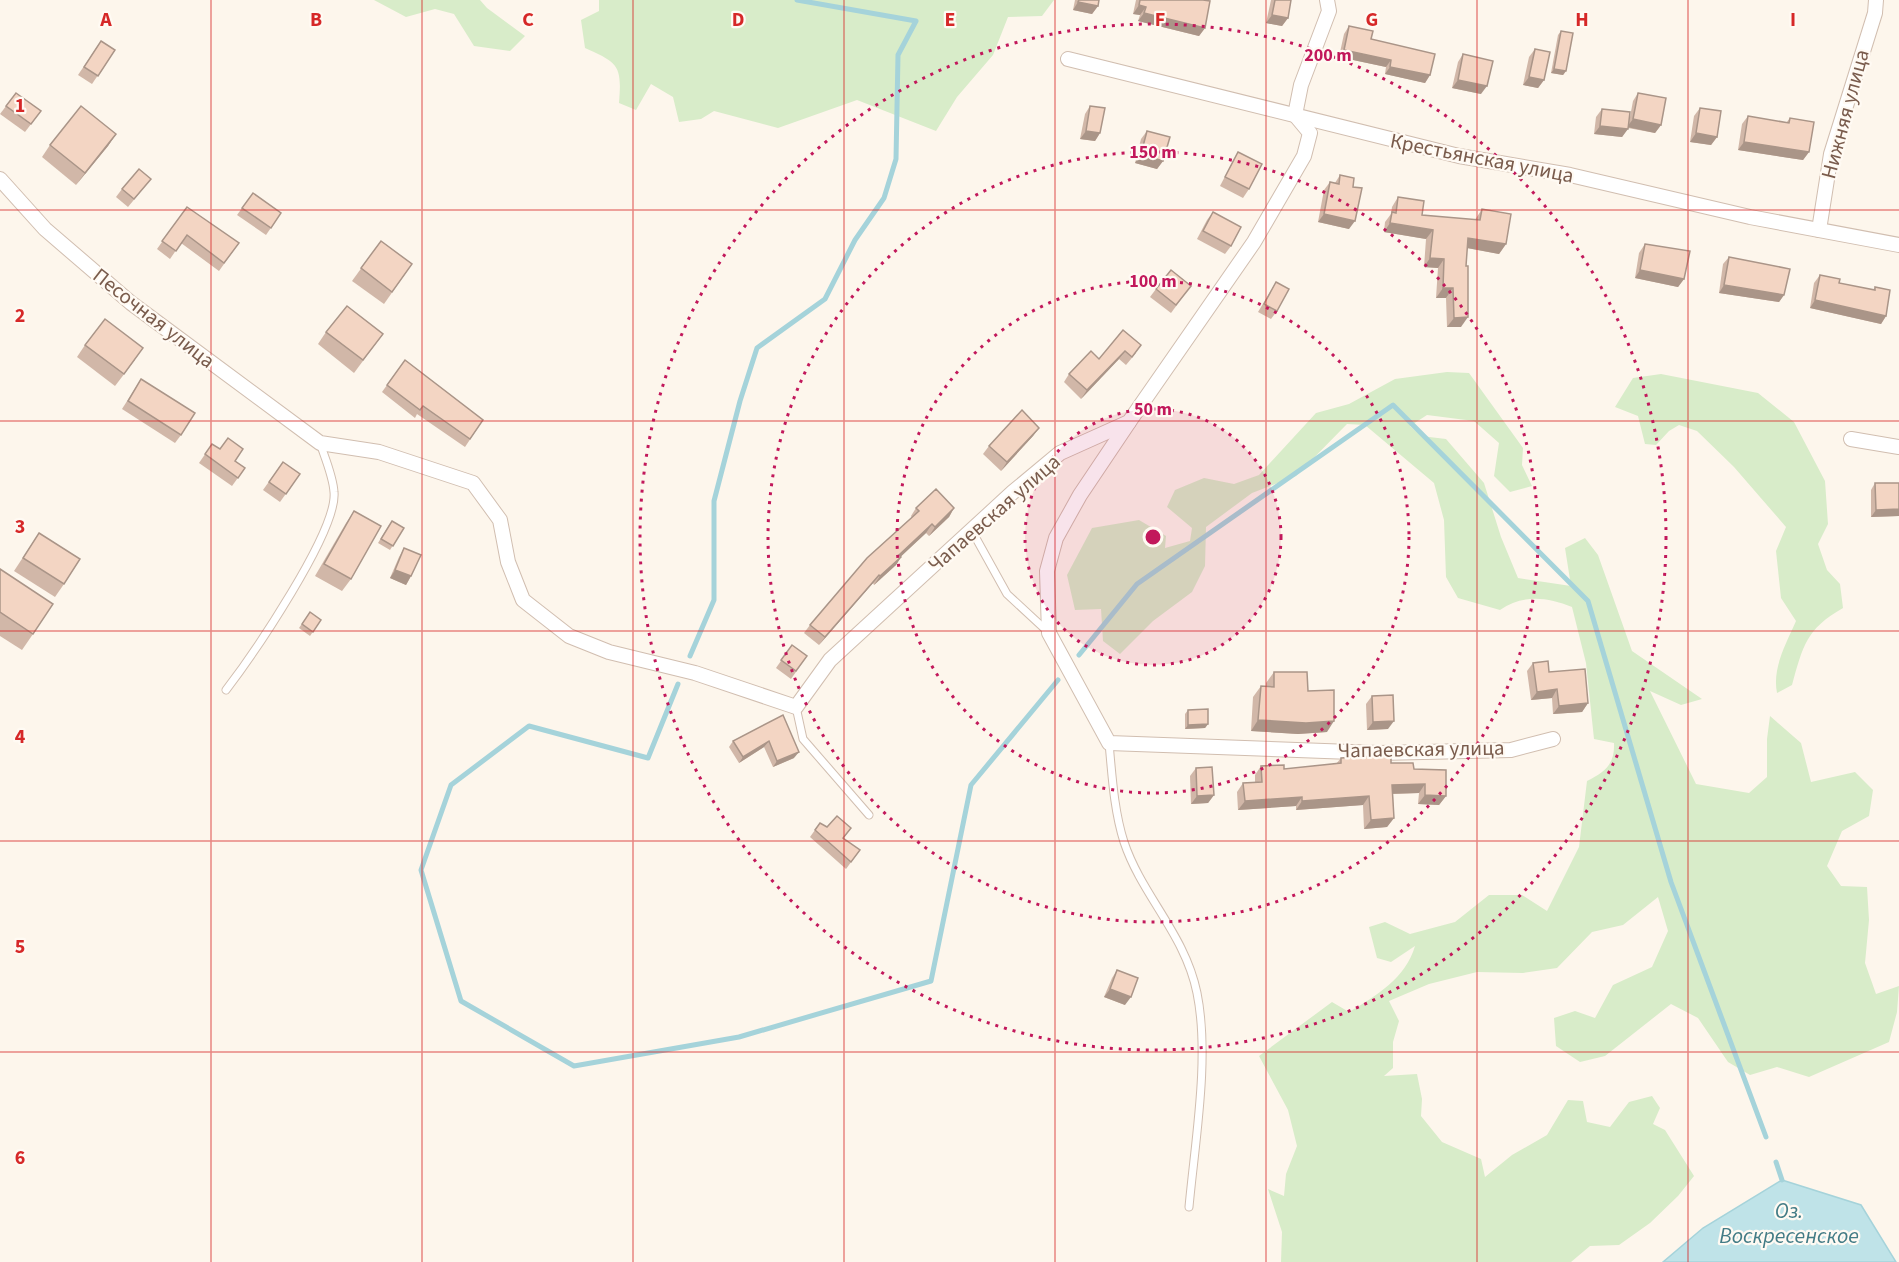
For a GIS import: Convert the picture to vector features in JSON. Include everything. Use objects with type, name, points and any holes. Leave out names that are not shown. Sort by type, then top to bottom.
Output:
[{"type":"street","points":[[1109,743],[1049,633],[1047,571],[1056,537],[1080,495],[1254,242],[1304,156],[1310,133],[1295,115],[1301,85],[1329,11],[1327,0]]},
{"type":"street","name":"Нижняя улица","points":[[1819,230],[1831,154],[1875,13],[1876,0]]},
{"type":"street","name":"Крестьянская улица","points":[[1068,59],[1459,156],[1570,175],[1750,217],[1899,245]]},
{"type":"street","name":"Песочная улица","points":[[0,179],[45,229],[132,303],[320,443]]},
{"type":"street","name":"Чапаевская улица","points":[[796,707],[830,660],[1013,492],[1060,453],[1129,422]]},
{"type":"street","points":[[1851,439],[1899,447]]},
{"type":"street","points":[[320,443],[379,452],[473,483],[500,520],[508,562],[523,600],[569,636],[609,652],[695,673],[796,707]]},
{"type":"street","name":"Чапаевская улица","points":[[1109,743],[1379,753],[1511,750],[1553,739]]},
{"type":"lane","points":[[226,690],[248,662],[320,544],[335,494],[320,443]]},
{"type":"lane","points":[[972,531],[1007,594],[1049,633]]},
{"type":"lane","points":[[796,707],[803,738],[869,815]]},
{"type":"lane","points":[[1109,743],[1113,784],[1124,842],[1149,892],[1181,942],[1197,993],[1202,1053],[1189,1207]]},
{"type":"green space","points":[[374,0],[480,0],[487,8],[525,36],[510,51],[474,46],[454,14],[435,9],[406,17]]},
{"type":"green space","points":[[599,0],[1054,0],[1042,16],[1008,17],[993,55],[957,97],[936,131],[857,100],[778,128],[714,111],[701,119],[679,122],[673,97],[651,84],[636,110],[619,103],[620,81],[616,67],[605,58],[585,48],[581,20],[599,11]]},
{"type":"green space","points":[[1447,372],[1469,373],[1523,448],[1522,465],[1532,486],[1510,492],[1494,476],[1499,443],[1474,421],[1427,415],[1410,426],[1421,436],[1446,439],[1484,483],[1501,537],[1518,578],[1571,586],[1565,548],[1585,538],[1598,555],[1632,651],[1702,699],[1681,705],[1650,691],[1696,784],[1749,793],[1767,777],[1767,739],[1770,716],[1801,743],[1811,782],[1855,772],[1873,790],[1869,816],[1842,831],[1827,866],[1841,886],[1867,887],[1869,920],[1865,963],[1876,994],[1899,986],[1897,1012],[1889,1042],[1809,1077],[1777,1067],[1750,1075],[1728,1062],[1698,1018],[1671,1004],[1605,1056],[1580,1062],[1556,1046],[1554,1018],[1575,1011],[1595,1018],[1613,985],[1652,967],[1668,931],[1658,897],[1623,925],[1592,932],[1557,968],[1523,973],[1477,972],[1429,984],[1389,1001],[1399,1021],[1393,1042],[1393,1068],[1384,1076],[1417,1074],[1422,1099],[1421,1116],[1442,1142],[1481,1159],[1485,1177],[1512,1155],[1547,1135],[1568,1100],[1583,1101],[1587,1122],[1610,1127],[1629,1102],[1652,1096],[1660,1108],[1653,1124],[1665,1130],[1694,1176],[1678,1196],[1650,1223],[1619,1245],[1590,1246],[1571,1262],[1281,1262],[1282,1232],[1268,1189],[1284,1196],[1286,1174],[1297,1146],[1288,1110],[1259,1056],[1332,1002],[1349,1012],[1379,993],[1405,968],[1415,946],[1391,962],[1377,958],[1369,927],[1385,922],[1410,934],[1455,922],[1489,895],[1522,895],[1547,911],[1579,847],[1587,781],[1599,774],[1611,762],[1614,743],[1594,739],[1586,663],[1572,607],[1544,599],[1526,599],[1500,610],[1458,598],[1446,577],[1444,520],[1434,483],[1365,425],[1347,424],[1296,476],[1252,493],[1206,527],[1205,566],[1192,592],[1153,621],[1120,654],[1103,641],[1101,609],[1075,610],[1067,575],[1092,528],[1139,520],[1166,536],[1165,548],[1190,541],[1192,528],[1167,507],[1175,490],[1204,478],[1234,484],[1259,475],[1316,413],[1349,404],[1395,379]]},
{"type":"green space","points":[[1661,374],[1758,393],[1794,422],[1825,481],[1828,524],[1818,544],[1827,570],[1840,584],[1843,608],[1821,623],[1814,631],[1803,649],[1792,685],[1777,693],[1778,665],[1796,621],[1781,598],[1776,551],[1786,527],[1734,467],[1697,431],[1679,425],[1669,431],[1656,445],[1645,444],[1638,416],[1615,407],[1633,378]]},
{"type":"water","name":"Оз. Воскресенское","points":[[1782,1180],[1861,1205],[1896,1262],[1663,1262],[1703,1228]]},
{"type":"building","points":[[1079,0],[1099,0],[1098,6],[1078,2]]},
{"type":"building","points":[[1140,0],[1210,1],[1205,28],[1144,13],[1146,7],[1139,5]]},
{"type":"building","points":[[1275,0],[1291,0],[1288,18],[1272,15]]},
{"type":"building","points":[[1349,26],[1373,31],[1371,39],[1435,54],[1430,75],[1390,67],[1391,60],[1344,50]]},
{"type":"building","points":[[1561,31],[1573,33],[1566,71],[1554,69]]},
{"type":"building","points":[[101,41],[115,50],[98,76],[84,67]]},
{"type":"building","points":[[1535,49],[1550,52],[1544,80],[1529,77]]},
{"type":"building","points":[[1463,54],[1493,61],[1487,86],[1458,80]]},
{"type":"building","points":[[16,93],[41,111],[31,124],[6,106]]},
{"type":"building","points":[[1638,93],[1666,98],[1661,125],[1633,119]]},
{"type":"building","points":[[81,106],[116,134],[85,173],[50,145]]},
{"type":"building","points":[[1090,106],[1105,108],[1100,133],[1086,131]]},
{"type":"building","points":[[1700,108],[1721,111],[1717,137],[1696,133]]},
{"type":"building","points":[[1602,109],[1630,112],[1628,129],[1600,126]]},
{"type":"building","points":[[1748,116],[1789,123],[1790,118],[1814,122],[1809,152],[1744,142]]},
{"type":"building","points":[[1147,131],[1170,137],[1163,161],[1141,154]]},
{"type":"building","points":[[1238,152],[1262,164],[1249,189],[1225,177]]},
{"type":"building","points":[[139,169],[151,179],[134,199],[122,189]]},
{"type":"building","points":[[1340,175],[1354,178],[1353,187],[1362,188],[1355,221],[1324,214],[1330,182],[1339,184]]},
{"type":"building","points":[[253,193],[281,213],[271,228],[242,208]]},
{"type":"building","points":[[1398,197],[1424,201],[1422,215],[1480,220],[1482,209],[1511,214],[1506,244],[1468,238],[1466,266],[1468,266],[1468,317],[1454,318],[1453,288],[1443,288],[1444,259],[1430,258],[1433,230],[1390,223],[1392,212],[1396,213]]},
{"type":"building","points":[[187,207],[239,243],[224,263],[187,235],[176,251],[162,241]]},
{"type":"building","points":[[1213,212],[1241,227],[1231,246],[1203,231]]},
{"type":"building","points":[[381,241],[412,264],[392,292],[361,268]]},
{"type":"building","points":[[1645,244],[1690,251],[1684,279],[1640,270]]},
{"type":"building","points":[[1729,257],[1790,269],[1784,295],[1724,285]]},
{"type":"building","points":[[1171,270],[1191,286],[1176,305],[1156,289]]},
{"type":"building","points":[[1820,275],[1840,279],[1839,283],[1875,290],[1875,287],[1890,290],[1886,316],[1815,300]]},
{"type":"building","points":[[1276,282],[1289,289],[1277,311],[1264,304]]},
{"type":"building","points":[[347,306],[383,334],[363,360],[326,332]]},
{"type":"building","points":[[105,319],[143,348],[124,374],[85,345]]},
{"type":"building","points":[[1123,330],[1141,345],[1132,357],[1125,351],[1087,390],[1069,374],[1091,351],[1099,359]]},
{"type":"building","points":[[405,360],[483,420],[470,439],[423,406],[420,410],[387,385]]},
{"type":"building","points":[[141,379],[195,413],[181,435],[128,401]]},
{"type":"building","points":[[1022,410],[1039,428],[1007,462],[989,446]]},
{"type":"building","points":[[228,438],[243,449],[235,461],[245,468],[238,478],[205,454],[212,444],[220,449]]},
{"type":"building","points":[[283,462],[300,474],[286,494],[269,482]]},
{"type":"building","points":[[1875,483],[1899,483],[1899,509],[1876,510]]},
{"type":"building","points":[[936,489],[954,508],[935,527],[932,524],[899,555],[901,557],[879,575],[825,637],[810,625],[867,558],[919,511],[916,508]]},
{"type":"building","points":[[354,511],[381,526],[351,579],[324,564]]},
{"type":"building","points":[[392,521],[404,528],[393,546],[381,539]]},
{"type":"building","points":[[39,533],[80,559],[64,584],[23,558]]},
{"type":"building","points":[[404,548],[421,555],[411,576],[395,570]]},
{"type":"building","points":[[0,569],[53,604],[33,634],[0,612]]},
{"type":"building","points":[[310,612],[321,620],[313,632],[302,624]]},
{"type":"building","points":[[792,645],[807,656],[796,671],[781,660]]},
{"type":"building","points":[[1548,661],[1549,672],[1585,669],[1588,703],[1559,706],[1557,689],[1537,692],[1533,663]]},
{"type":"building","points":[[1274,672],[1307,672],[1308,691],[1334,690],[1334,721],[1306,723],[1258,720],[1261,686],[1274,687]]},
{"type":"building","points":[[1393,695],[1394,721],[1373,722],[1372,696]]},
{"type":"building","points":[[1208,709],[1208,724],[1188,725],[1188,710]]},
{"type":"building","points":[[783,715],[799,752],[777,761],[769,741],[743,757],[733,741]]},
{"type":"building","points":[[1391,755],[1391,763],[1413,763],[1414,769],[1446,770],[1446,796],[1425,795],[1425,784],[1392,785],[1394,818],[1371,820],[1369,796],[1302,801],[1302,797],[1245,801],[1243,783],[1262,782],[1261,766],[1284,765],[1284,769],[1341,763],[1341,758]]},
{"type":"building","points":[[1212,767],[1214,795],[1197,796],[1196,768]]},
{"type":"building","points":[[837,816],[851,828],[843,838],[860,850],[851,862],[815,830],[820,823],[827,827]]},
{"type":"building","points":[[1117,970],[1138,978],[1131,997],[1110,989]]},
{"type":"waterway","points":[[690,656],[714,600],[714,501],[740,401],[757,348],[825,299],[855,240],[884,198],[896,159],[898,55],[916,21],[797,0]]},
{"type":"waterway","points":[[1079,655],[1137,584],[1393,405],[1588,601],[1671,882],[1766,1137]]},
{"type":"waterway","points":[[678,684],[648,758],[529,726],[451,785],[421,870],[461,1001],[574,1066],[739,1037],[931,981],[971,785],[1058,680]]},
{"type":"waterway","points":[[1776,1162],[1782,1180]]}]
